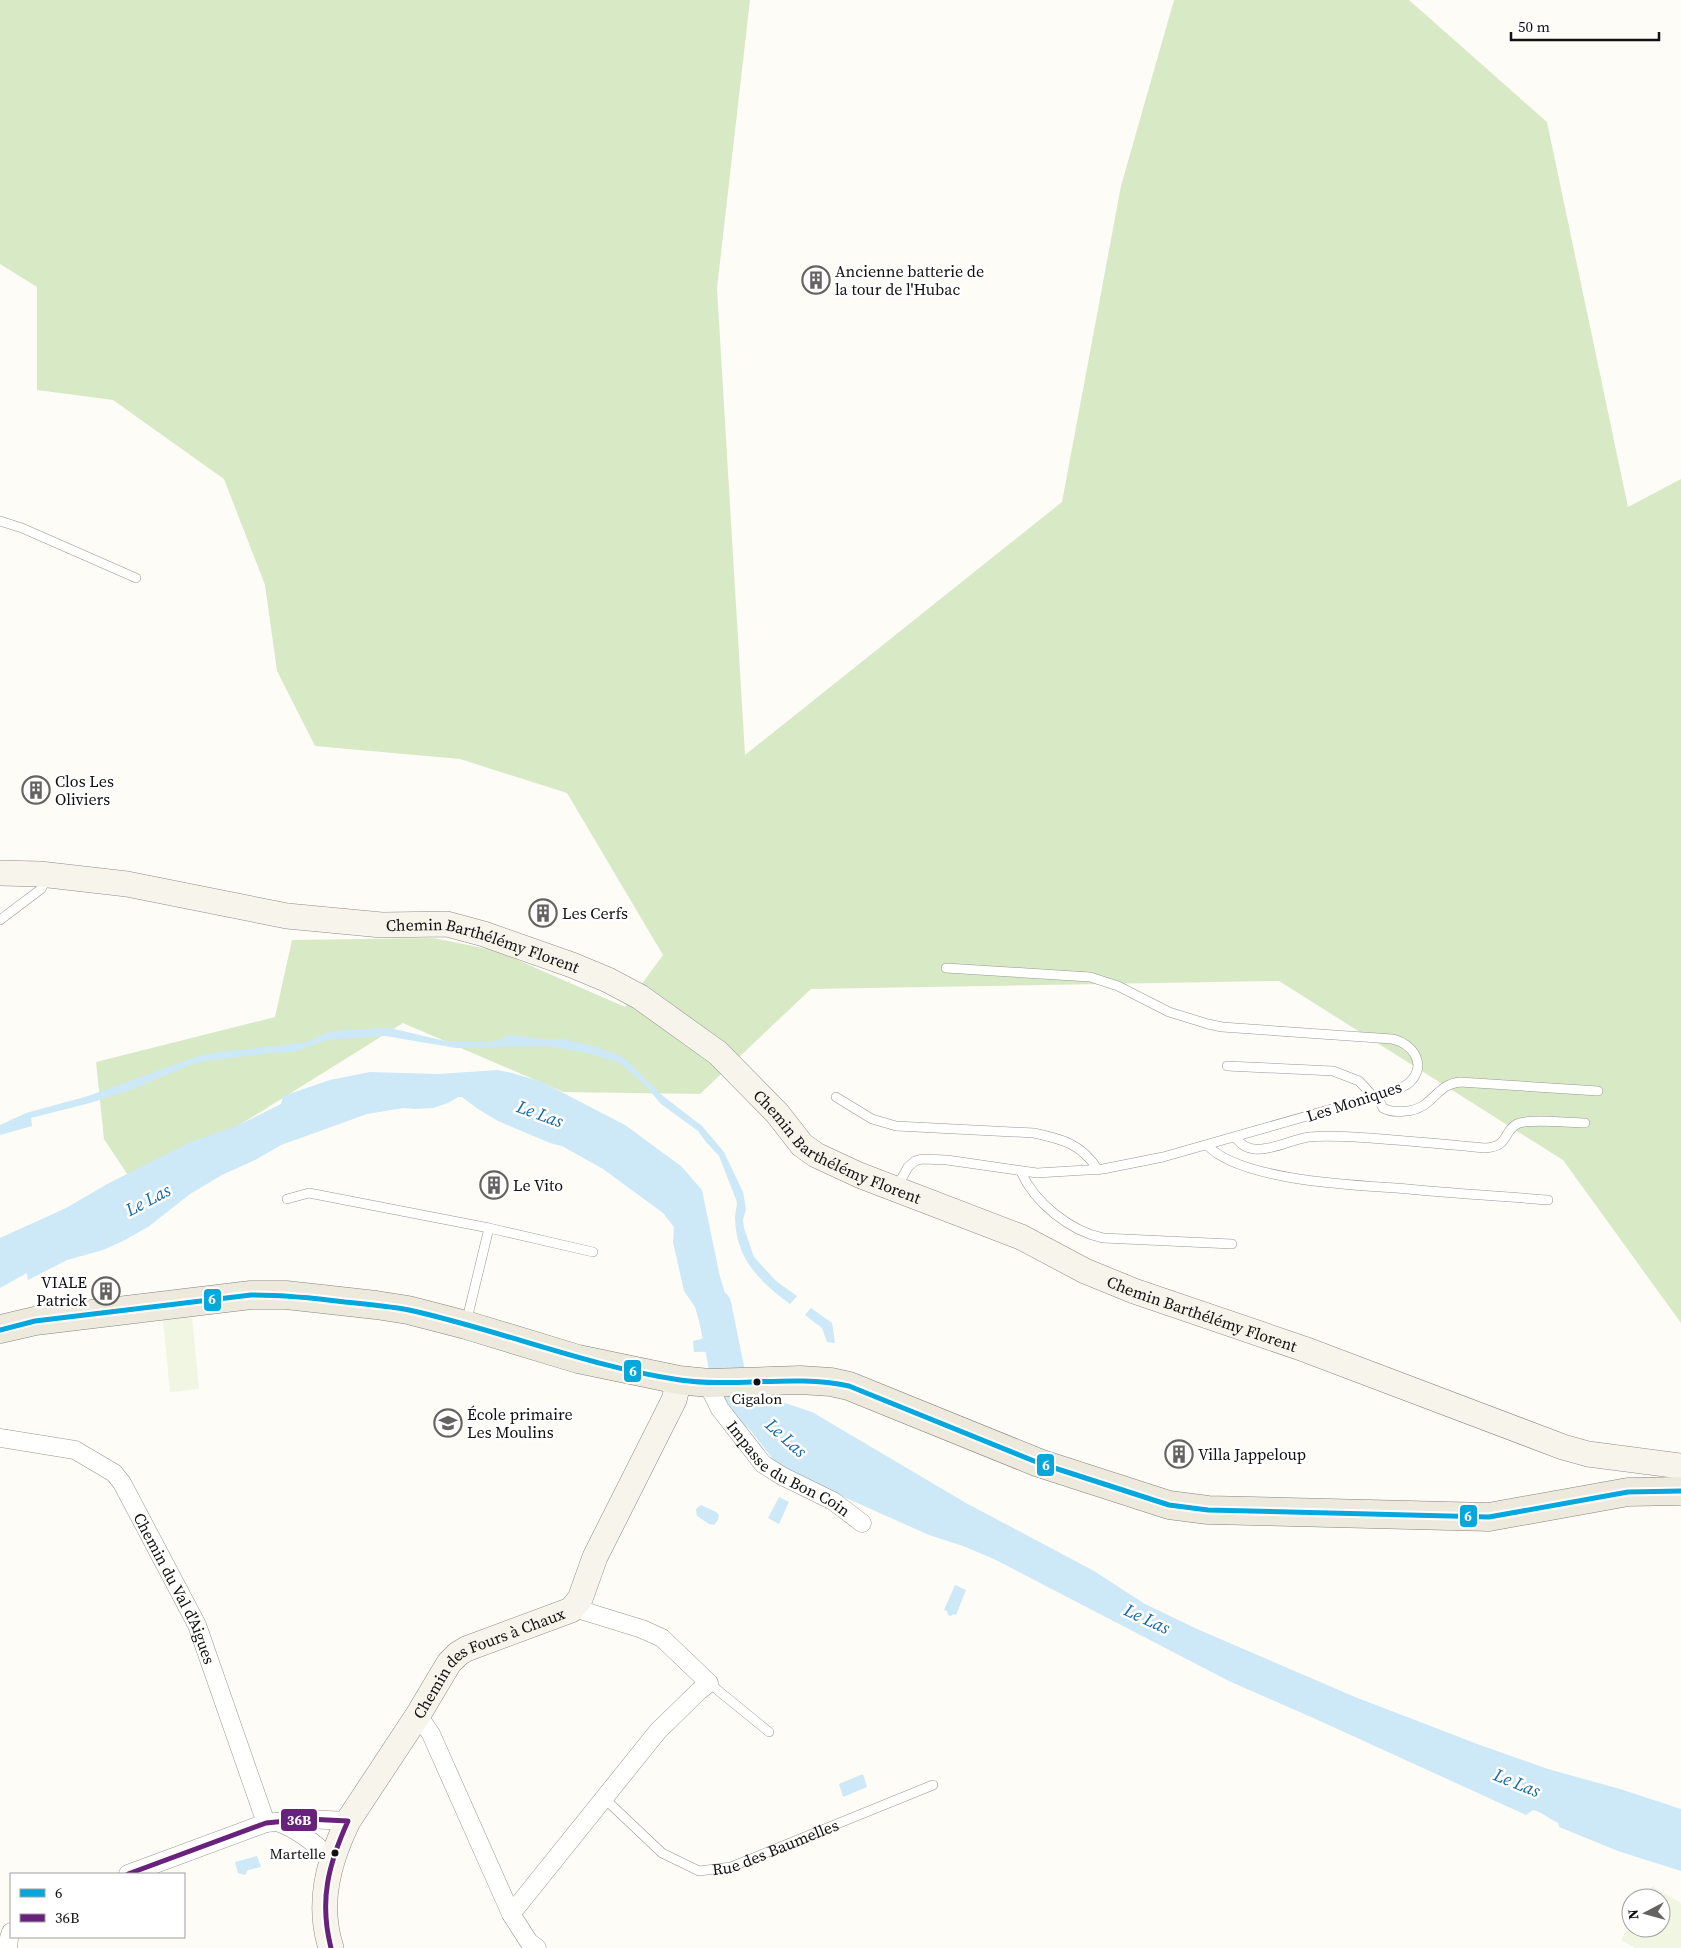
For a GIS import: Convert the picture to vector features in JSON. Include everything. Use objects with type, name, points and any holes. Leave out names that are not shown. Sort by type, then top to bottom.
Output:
[{"type":"main road","points":[[1,1329],[35,1321],[273,1294],[392,1307],[466,1325],[578,1359],[679,1380],[724,1383],[800,1380],[830,1382],[849,1386],[1039,1463],[1170,1505],[1208,1510],[1489,1517],[1628,1492],[1681,1491]]},
{"type":"street","name":"Chemin Barthélémy Florent","points":[[0,872],[48,875],[127,884],[287,916],[382,925],[431,924],[457,926],[484,934],[579,968],[608,980],[640,997],[718,1053],[777,1113],[809,1151],[859,1175],[1021,1237],[1086,1270],[1134,1291],[1304,1350],[1564,1447],[1588,1454],[1681,1466]]},
{"type":"street","name":"Chemin des Fours à Chaux","points":[[537,1948],[529,1942],[511,1914],[431,1734],[418,1715],[444,1670],[458,1654],[574,1608],[580,1599],[594,1558],[674,1400],[679,1380]]},
{"type":"street","name":"Impasse du Bon Coin","points":[[724,1383],[714,1398],[720,1409],[763,1464],[782,1476],[833,1501],[862,1523]]},
{"type":"street","name":"Chemin du Val d'Aigues","points":[[0,1438],[75,1450],[114,1473],[122,1483],[198,1625],[271,1822]]},
{"type":"street","points":[[511,1914],[658,1731],[698,1691],[709,1683],[662,1638],[642,1629],[574,1608]]},
{"type":"street","points":[[331,1948],[324,1920],[324,1904],[326,1882],[332,1859],[348,1821],[418,1715]]},
{"type":"street","points":[[131,1873],[271,1822],[307,1819],[348,1821]]},
{"type":"street","points":[[271,1822],[298,1831],[332,1859]]},
{"type":"street","points":[[8,1948],[10,1935]]},
{"type":"lane","points":[[0,521],[136,578]]},
{"type":"lane","points":[[0,920],[41,888],[48,875]]},
{"type":"lane","name":"Les Moniques","points":[[896,1189],[908,1167],[922,1158],[947,1160],[1021,1172],[1047,1173],[1098,1170],[1163,1157],[1375,1097],[1406,1085],[1414,1077],[1417,1059],[1412,1049],[1405,1043],[1392,1039],[1251,1030],[1208,1024],[1169,1012],[1118,986],[1090,977],[946,968]]},
{"type":"lane","points":[[1227,1066],[1333,1070],[1358,1081],[1375,1097],[1383,1108],[1396,1112],[1422,1106],[1443,1087],[1460,1082],[1598,1091]]},
{"type":"lane","points":[[836,1097],[872,1118],[896,1126],[1034,1133],[1068,1142],[1090,1158],[1098,1170]]},
{"type":"lane","points":[[1235,1137],[1246,1148],[1258,1150],[1318,1136],[1400,1140],[1492,1148],[1501,1144],[1511,1129],[1520,1122],[1584,1124]]},
{"type":"lane","points":[[1207,1145],[1218,1154],[1249,1168],[1317,1182],[1548,1200]]},
{"type":"lane","points":[[1021,1172],[1031,1188],[1062,1220],[1091,1236],[1232,1244]]},
{"type":"lane","points":[[286,1199],[309,1193],[489,1228],[593,1252]]},
{"type":"lane","points":[[466,1325],[489,1228]]},
{"type":"lane","points":[[709,1683],[769,1732]]},
{"type":"lane","name":"Rue des Baumelles","points":[[605,1799],[662,1853],[699,1870],[731,1867],[933,1785]]},
{"type":"green space","points":[[0,0],[750,0],[717,288],[745,755],[1062,502],[1121,186],[1174,0],[1409,0],[1547,122],[1628,507],[1681,479],[1681,1323],[1563,1160],[1279,981],[811,989],[700,1094],[563,1092],[403,1023],[137,1189],[104,1139],[96,1062],[275,1017],[292,940],[434,938],[497,951],[625,1007],[663,955],[567,793],[460,759],[315,746],[277,671],[265,585],[224,479],[113,400],[37,390],[37,287],[0,264]]},
{"type":"green space","points":[[192,1317],[199,1389],[170,1392],[163,1320]]},
{"type":"green space","points":[[1671,1897],[1681,1903],[1681,1948],[1635,1948],[1621,1940],[1622,1938],[1671,1938]]},
{"type":"water","points":[[390,1028],[445,1041],[492,1042],[510,1035],[541,1039],[564,1039],[597,1047],[623,1057],[663,1096],[702,1126],[724,1152],[743,1192],[746,1209],[743,1220],[744,1228],[754,1257],[776,1281],[797,1296],[790,1304],[768,1287],[751,1268],[736,1233],[737,1202],[719,1156],[698,1131],[661,1104],[645,1085],[620,1063],[587,1053],[546,1046],[456,1048],[385,1036],[327,1040],[295,1052],[205,1061],[185,1067],[133,1089],[90,1103],[31,1118],[32,1126],[0,1135],[0,1125],[26,1113],[88,1096],[196,1057],[218,1052],[306,1042],[326,1033],[340,1030]]},
{"type":"water","points":[[497,1070],[542,1082],[625,1125],[681,1166],[702,1190],[720,1277],[732,1316],[739,1351],[694,1352],[693,1341],[704,1338],[695,1307],[684,1291],[673,1242],[674,1227],[663,1213],[603,1169],[562,1146],[550,1143],[498,1121],[462,1097],[433,1108],[403,1108],[367,1114],[281,1145],[255,1160],[222,1175],[190,1194],[148,1227],[123,1241],[103,1250],[67,1260],[28,1280],[27,1273],[0,1288],[0,1238],[66,1208],[109,1183],[191,1142],[241,1124],[281,1104],[283,1096],[330,1080],[370,1072],[439,1074]]},
{"type":"water","points":[[811,1308],[832,1323],[835,1343],[827,1342],[822,1328],[805,1315]]},
{"type":"water","points":[[776,1400],[812,1412],[966,1503],[1094,1571],[1145,1604],[1197,1629],[1355,1697],[1480,1745],[1548,1769],[1620,1789],[1681,1809],[1681,1871],[1618,1851],[1559,1827],[1558,1823],[1542,1813],[1533,1810],[1526,1815],[1229,1681],[994,1559],[929,1535],[808,1481],[775,1462],[729,1402]]},
{"type":"water","points":[[779,1497],[789,1502],[779,1524],[768,1518]]},
{"type":"water","points":[[701,1505],[719,1515],[714,1525],[697,1516],[696,1509]]},
{"type":"water","points":[[955,1585],[966,1590],[956,1615],[953,1614],[951,1616],[944,1610]]},
{"type":"water","points":[[863,1774],[867,1787],[843,1797],[839,1784]]},
{"type":"water","points":[[257,1856],[261,1867],[248,1870],[245,1875],[238,1873],[235,1862]]},
{"type":"waterway","name":"Le Las","points":[[714,1306],[731,1390],[780,1433]]},
{"type":"transit line","name":"6","points":[[0,1330],[35,1321],[251,1295],[298,1297],[393,1307],[477,1327],[577,1357],[645,1374],[701,1382],[807,1381],[849,1386],[1039,1463],[1169,1505],[1208,1510],[1489,1517],[1628,1492],[1681,1491]]},
{"type":"transit line","name":"36B","points":[[131,1873],[266,1823],[307,1819],[348,1821],[335,1853],[328,1883],[326,1915],[331,1948]]},
{"type":"place","name":"Ancienne batterie de la tour de l'Hubac","points":[[816,280]]},
{"type":"place","name":"Clos Les Oliviers","points":[[36,790]]},
{"type":"place","name":"Les Cerfs","points":[[543,913]]},
{"type":"place","name":"Le Vito","points":[[494,1185]]},
{"type":"place","name":"VIALE Patrick","points":[[106,1291]]},
{"type":"place","name":"Cigalon","points":[[757,1382]]},
{"type":"place","name":"École primaire Les Moulins","points":[[448,1423]]},
{"type":"place","name":"Villa Jappeloup","points":[[1179,1454]]},
{"type":"place","name":"Martelle","points":[[335,1853]]}]
